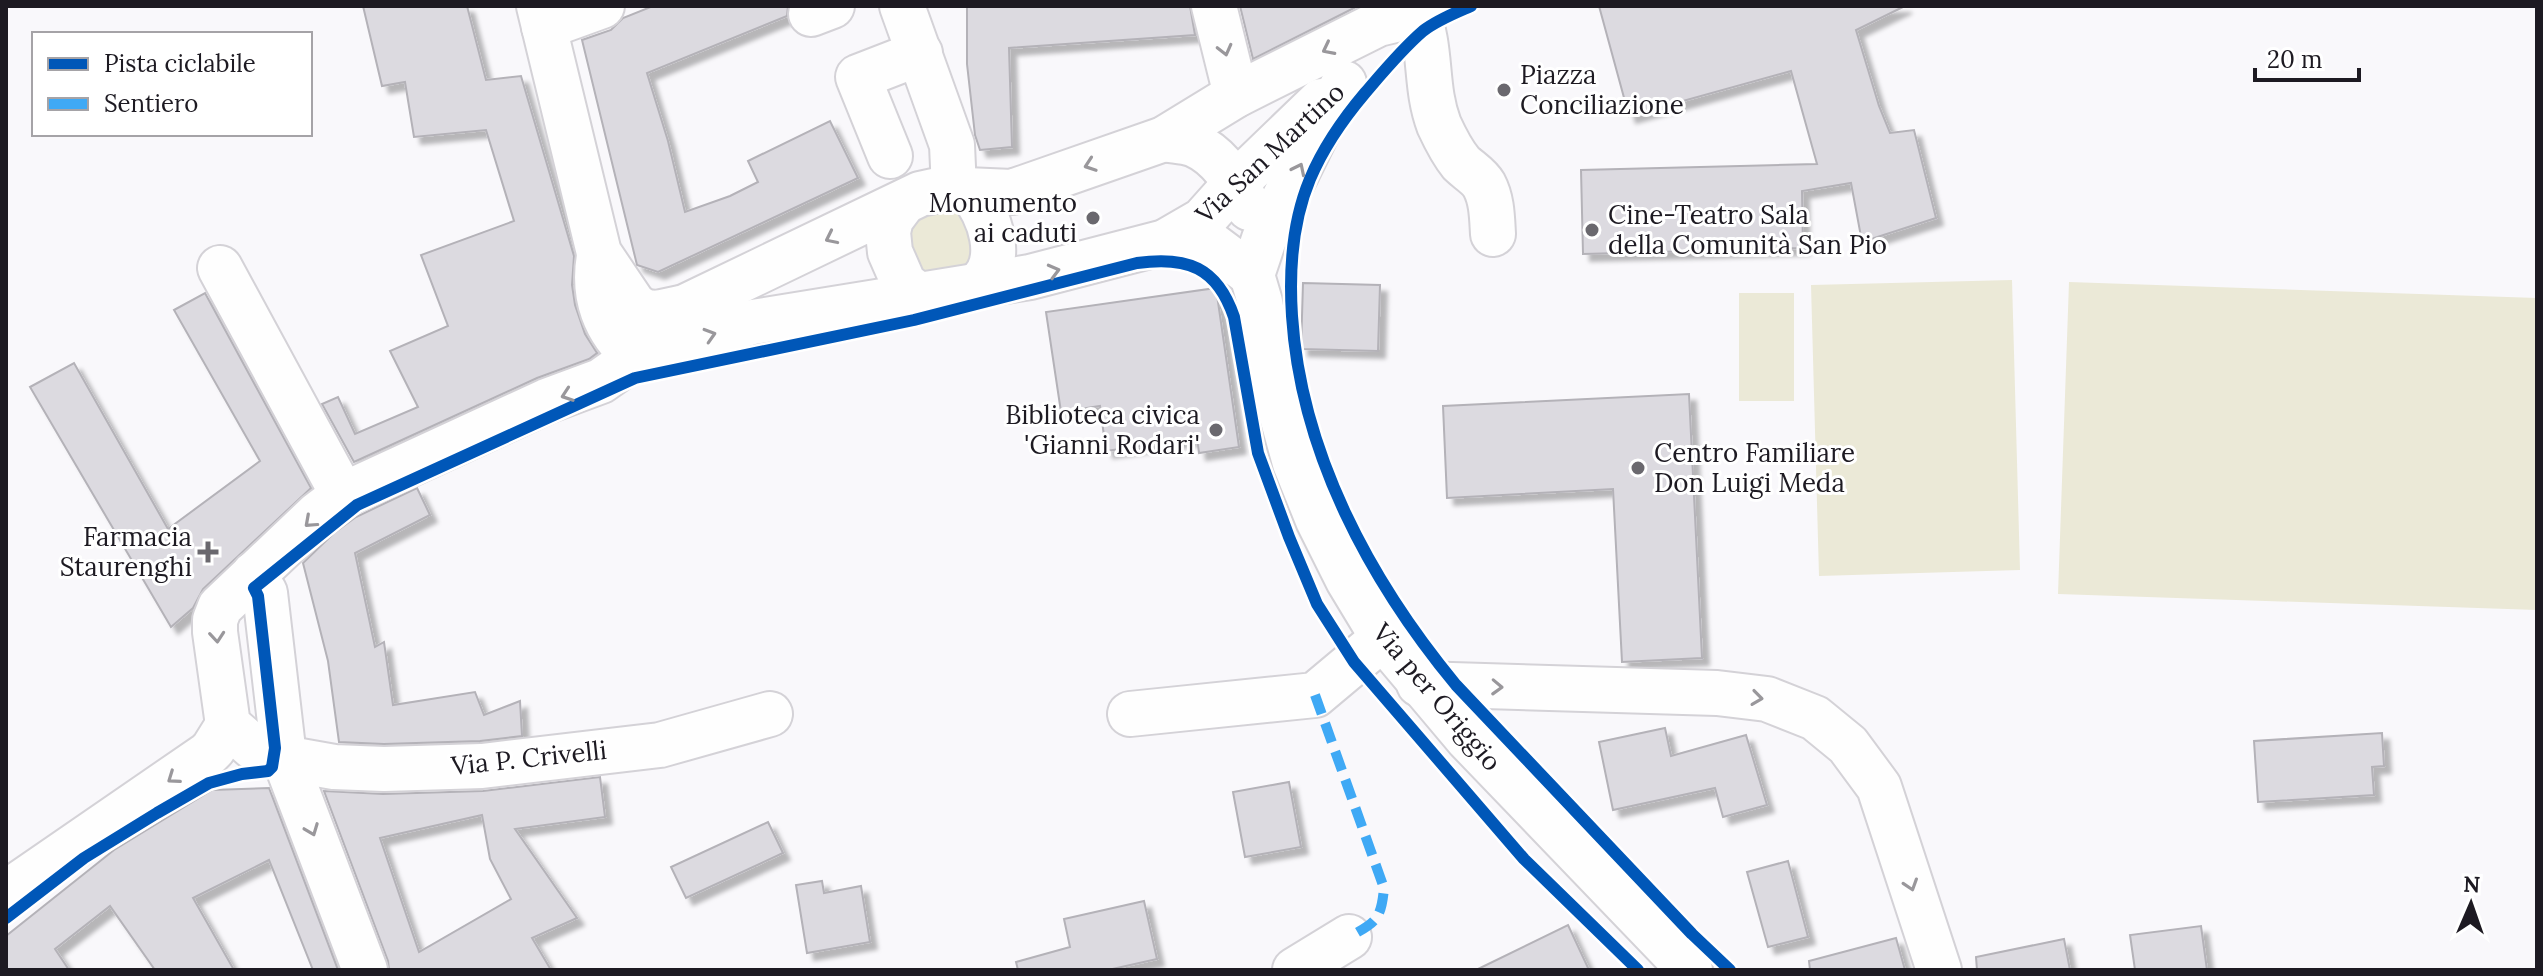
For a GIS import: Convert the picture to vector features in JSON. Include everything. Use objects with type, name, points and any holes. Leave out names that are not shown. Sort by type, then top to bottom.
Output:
[{"type":"street","points":[[602,6],[542,17],[599,253],[597,288],[605,320],[619,343],[635,357]]},
{"type":"street","points":[[902,6],[952,145],[961,190],[978,200],[984,210],[993,249],[990,272],[977,285]]},
{"type":"street","points":[[1214,6],[1236,95]]},
{"type":"street","points":[[1413,11],[1425,30],[1429,91],[1439,124],[1449,146],[1483,183],[1490,201],[1493,234]]},
{"type":"street","name":"Via San Martino","points":[[599,253],[634,305],[645,312],[657,313],[685,307],[920,194],[961,190],[1012,192],[1164,139],[1236,95],[1378,24],[1413,11]]},
{"type":"street","name":"Via San Martino","points":[[635,357],[753,322],[1030,277],[1165,242],[1203,220],[1236,183],[1311,109],[1344,83],[1413,11]]},
{"type":"street","points":[[890,156],[858,77],[920,53]]},
{"type":"street","points":[[1165,242],[1197,241],[1258,257],[1316,134],[1344,83]]},
{"type":"street","name":"Via per Origgio","points":[[1164,139],[1195,145],[1214,159],[1236,183],[1258,257],[1260,302],[1280,409],[1295,463],[1348,580],[1383,638],[1468,739],[1690,970]]},
{"type":"street","points":[[903,203],[891,219],[888,232],[890,252],[904,284],[919,295]]},
{"type":"street","points":[[220,268],[343,495]]},
{"type":"street","name":"Via San Martino","points":[[228,725],[215,620],[220,607],[318,514],[343,495],[547,401],[601,381],[635,357],[685,307]]},
{"type":"street","points":[[254,574],[265,593],[284,757],[365,970]]},
{"type":"street","points":[[1130,714],[1315,695],[1383,638]]},
{"type":"street","points":[[1419,684],[1717,693],[1767,699],[1815,718],[1848,745],[1879,787],[1939,970]]},
{"type":"street","name":"Via P. Crivelli","points":[[228,725],[262,753],[334,767],[384,769],[482,766],[660,745],[770,714]]},
{"type":"street","points":[[6,893],[208,754],[228,725]]},
{"type":"street","points":[[1295,970],[1349,937]]},
{"type":"shaded area","points":[[942,209],[959,215],[968,224],[973,255],[960,271],[928,274],[918,268],[910,230],[919,219]]},
{"type":"shaded area","points":[[2012,280],[2020,570],[1819,576],[1811,285]]},
{"type":"shaded area","points":[[2069,282],[2537,298],[2537,610],[2058,594]]},
{"type":"shaded area","points":[[1739,293],[1794,293],[1794,401],[1739,401]]},
{"type":"building","points":[[363,6],[467,6],[486,80],[521,76],[574,256],[572,285],[575,305],[585,334],[597,353],[354,462],[322,404],[338,397],[355,434],[418,407],[390,351],[448,326],[421,255],[514,221],[486,130],[414,137],[405,82],[382,86]]},
{"type":"building","points":[[653,6],[788,6],[787,16],[647,73],[685,212],[758,182],[748,161],[830,121],[858,178],[658,272],[637,265],[582,40],[611,30],[623,18]]},
{"type":"building","points":[[967,6],[1190,6],[1195,35],[1009,48],[1012,147],[980,150],[975,135],[967,64]]},
{"type":"building","points":[[1240,6],[1358,6],[1253,59]]},
{"type":"building","points":[[1599,6],[1905,6],[1856,30],[1890,133],[1914,130],[1936,218],[1862,242],[1851,183],[1802,191],[1803,248],[1583,254],[1581,170],[1817,164],[1791,71],[1629,116]]},
{"type":"building","points":[[1303,283],[1380,285],[1378,351],[1301,349]]},
{"type":"building","points":[[1216,288],[1239,447],[1199,453],[1197,438],[1106,451],[1100,406],[1061,412],[1046,312]]},
{"type":"building","points":[[205,293],[311,488],[203,589],[193,608],[171,627],[30,387],[74,363],[168,529],[260,461],[174,310]]},
{"type":"building","points":[[1689,394],[1702,658],[1622,662],[1613,489],[1447,498],[1443,406]]},
{"type":"building","points":[[417,488],[430,515],[355,553],[375,647],[384,642],[393,705],[475,692],[484,715],[520,701],[522,736],[480,741],[339,742],[328,661],[303,563],[356,517]]},
{"type":"building","points":[[1665,728],[1671,756],[1746,735],[1767,805],[1723,817],[1715,788],[1613,810],[1599,742]]},
{"type":"building","points":[[2382,733],[2384,766],[2372,767],[2374,795],[2258,802],[2254,741]]},
{"type":"building","points":[[600,777],[605,817],[515,829],[577,918],[532,938],[551,970],[389,970],[324,791],[383,794],[483,791]],"holes":[[[482,815],[490,859],[511,899],[419,952],[380,838]]]},
{"type":"building","points":[[1289,782],[1301,847],[1245,857],[1233,792]]},
{"type":"building","points":[[269,788],[338,970],[313,970],[269,860],[193,898],[234,970],[155,970],[110,906],[55,949],[69,970],[6,970],[6,936],[114,850],[212,790]]},
{"type":"building","points":[[768,822],[783,853],[686,898],[671,867]]},
{"type":"building","points":[[1788,861],[1808,937],[1768,947],[1747,872]]},
{"type":"building","points":[[822,881],[824,893],[861,886],[870,942],[807,953],[796,885]]},
{"type":"building","points":[[1144,901],[1157,959],[1108,970],[1018,970],[1016,962],[1070,947],[1064,919]]},
{"type":"building","points":[[1568,925],[1589,970],[1476,970]]},
{"type":"building","points":[[2201,926],[2207,970],[2135,970],[2130,935]]},
{"type":"building","points":[[1896,938],[1905,970],[1810,970],[1809,961]]},
{"type":"building","points":[[2064,939],[2070,970],[1977,970],[1976,957]]},
{"type":"marked path","points":[[1315,695],[1384,888],[1376,919],[1349,937]]},
{"type":"cycle path","points":[[1471,6],[1428,27],[1400,53],[1341,123],[1310,179],[1299,212],[1291,281],[1298,367],[1309,417],[1345,513],[1395,603],[1425,645],[1456,685],[1692,934],[1730,970]]},
{"type":"cycle path","points":[[6,918],[84,858],[209,783],[268,771],[272,767],[275,748],[258,596],[254,588],[357,505],[635,378],[914,320],[1137,263],[1171,261],[1198,269],[1209,276],[1227,300],[1234,317],[1258,453],[1317,604],[1354,662],[1524,859],[1638,970]]},
{"type":"place","name":"Piazza Conciliazione","points":[[1504,90]]},
{"type":"place","name":"Monumento ai caduti","points":[[1093,218]]},
{"type":"place","name":"Cine-Teatro Sala della Comunità San Pio","points":[[1592,230]]},
{"type":"place","name":"Biblioteca civica 'Gianni Rodari'","points":[[1216,430]]},
{"type":"place","name":"Centro Familiare Don Luigi Meda","points":[[1638,468]]},
{"type":"place","name":"Farmacia Staurenghi","points":[[208,552]]}]
